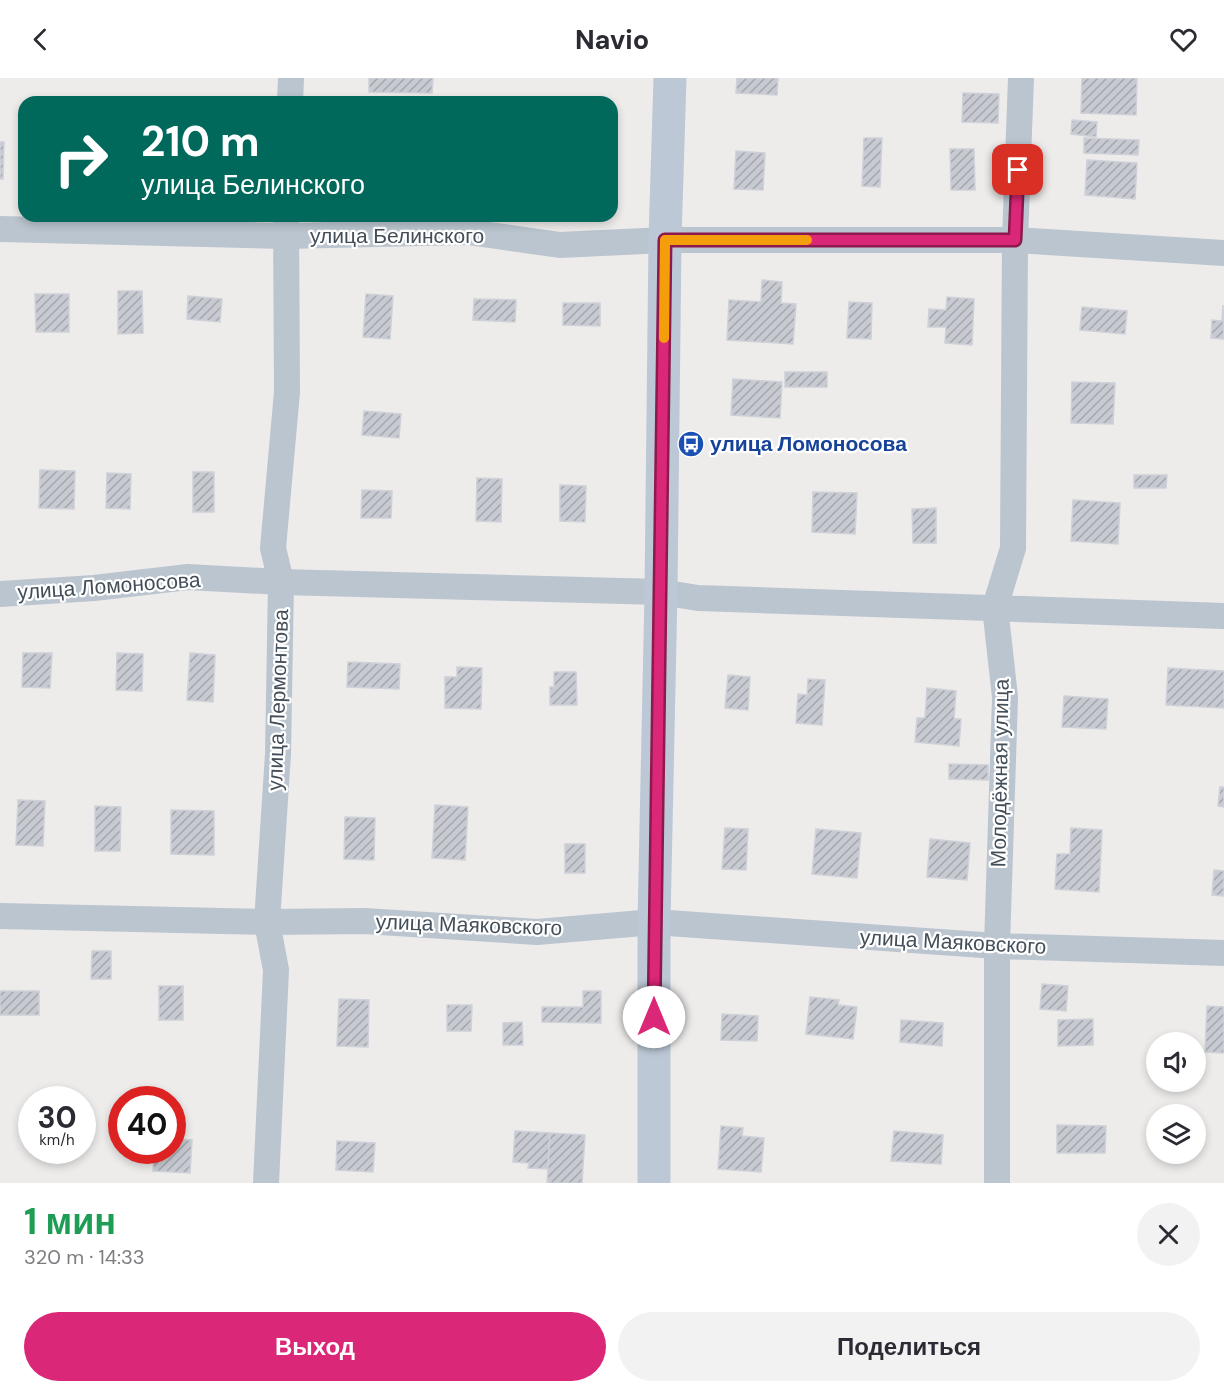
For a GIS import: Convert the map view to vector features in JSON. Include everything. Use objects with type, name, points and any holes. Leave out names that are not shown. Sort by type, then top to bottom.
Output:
[{"type":"street","points":[[290,96],[291,78]]},
{"type":"street","points":[[654,1183],[654,922],[665,240],[670,78]]},
{"type":"street","name":"Молодёжная улица","points":[[997,1183],[997,946],[1005,698],[995,607],[1012,548],[1015,240],[1021,78]]},
{"type":"street","name":"улица Белинского","points":[[0,229],[286,226],[468,232],[560,245],[665,240],[1015,240],[1224,253]]},
{"type":"street","name":"улица Лермонтова","points":[[266,1183],[276,970],[267,922],[278,754],[281,582],[273,548],[287,392],[286,226]]},
{"type":"street","name":"улица Ломоносова","points":[[0,594],[94,588],[188,577],[281,582],[661,592],[698,598],[1224,616]]},
{"type":"street","name":"улица Маяковского","points":[[0,916],[267,922],[365,921],[537,932],[654,922],[997,946],[1224,953]]},
{"type":"building","points":[[369,78],[433,78],[432,93],[369,92]]},
{"type":"building","points":[[737,78],[778,78],[777,95],[736,93]]},
{"type":"building","points":[[1082,78],[1137,78],[1136,115],[1081,113]]},
{"type":"building","points":[[963,93],[999,94],[998,123],[962,122]]},
{"type":"building","points":[[1072,120],[1097,122],[1096,137],[1071,134]]},
{"type":"building","points":[[864,138],[882,138],[880,187],[862,186]]},
{"type":"building","points":[[1084,138],[1139,140],[1138,155],[1084,153]]},
{"type":"building","points":[[0,142],[4,142],[3,179],[0,179]]},
{"type":"building","points":[[950,149],[974,149],[975,190],[951,190]]},
{"type":"building","points":[[736,151],[765,153],[763,190],[734,189]]},
{"type":"building","points":[[1087,160],[1137,163],[1135,199],[1085,195]]},
{"type":"building","points":[[762,280],[782,282],[781,303],[796,304],[793,344],[727,340],[729,300],[761,302]]},
{"type":"building","points":[[118,291],[142,291],[143,333],[118,334]]},
{"type":"building","points":[[35,294],[69,294],[69,332],[36,332]]},
{"type":"building","points":[[366,294],[393,296],[390,339],[363,337]]},
{"type":"building","points":[[188,296],[222,299],[220,322],[187,319]]},
{"type":"building","points":[[947,297],[974,299],[972,345],[945,343],[946,327],[928,327],[929,309],[946,310]]},
{"type":"building","points":[[474,299],[516,300],[515,322],[473,320]]},
{"type":"building","points":[[849,302],[872,303],[871,339],[847,338]]},
{"type":"building","points":[[563,303],[600,303],[600,326],[563,325]]},
{"type":"building","points":[[1223,305],[1224,339],[1211,338],[1212,320],[1222,321]]},
{"type":"building","points":[[1082,307],[1127,311],[1125,334],[1080,330]]},
{"type":"building","points":[[785,372],[827,372],[827,387],[785,387]]},
{"type":"building","points":[[733,379],[782,382],[780,418],[731,415]]},
{"type":"building","points":[[1072,382],[1115,383],[1113,424],[1071,423]]},
{"type":"building","points":[[364,411],[401,414],[399,438],[362,435]]},
{"type":"building","points":[[40,470],[75,471],[74,509],[39,508]]},
{"type":"building","points":[[193,472],[214,472],[214,512],[193,512]]},
{"type":"building","points":[[107,473],[131,474],[130,509],[106,508]]},
{"type":"building","points":[[1134,475],[1167,475],[1166,488],[1134,488]]},
{"type":"building","points":[[477,478],[502,479],[501,522],[476,521]]},
{"type":"building","points":[[560,485],[586,486],[585,522],[560,521]]},
{"type":"building","points":[[362,490],[392,491],[391,518],[361,518]]},
{"type":"building","points":[[813,492],[857,493],[855,534],[812,532]]},
{"type":"building","points":[[1073,500],[1120,503],[1118,544],[1071,541]]},
{"type":"building","points":[[936,508],[936,543],[913,543],[912,509]]},
{"type":"building","points":[[23,653],[52,653],[50,688],[22,687]]},
{"type":"building","points":[[117,653],[143,654],[142,691],[116,690]]},
{"type":"building","points":[[190,653],[215,655],[213,702],[187,700]]},
{"type":"building","points":[[348,662],[400,664],[399,689],[347,687]]},
{"type":"building","points":[[457,667],[482,668],[481,709],[445,708],[445,677],[457,677]]},
{"type":"building","points":[[1168,668],[1224,671],[1224,708],[1166,705]]},
{"type":"building","points":[[554,672],[576,672],[577,705],[550,705],[550,687],[554,687]]},
{"type":"building","points":[[728,675],[750,677],[748,710],[725,708]]},
{"type":"building","points":[[808,679],[825,680],[822,725],[796,723],[798,694],[807,695]]},
{"type":"building","points":[[927,688],[956,691],[954,719],[961,719],[959,746],[915,742],[917,718],[925,718]]},
{"type":"building","points":[[1064,696],[1108,699],[1106,729],[1062,727]]},
{"type":"building","points":[[949,764],[988,765],[988,780],[949,779]]},
{"type":"building","points":[[1220,787],[1224,787],[1224,807],[1218,806]]},
{"type":"building","points":[[18,800],[45,801],[43,846],[16,845]]},
{"type":"building","points":[[435,805],[468,807],[465,860],[432,858]]},
{"type":"building","points":[[95,806],[121,807],[120,851],[95,851]]},
{"type":"building","points":[[171,810],[214,811],[214,855],[171,854]]},
{"type":"building","points":[[345,817],[375,818],[374,860],[344,859]]},
{"type":"building","points":[[725,828],[748,829],[746,870],[722,869]]},
{"type":"building","points":[[1071,828],[1102,830],[1099,892],[1055,889],[1057,854],[1070,854]]},
{"type":"building","points":[[816,829],[861,833],[857,878],[812,874]]},
{"type":"building","points":[[930,839],[970,843],[967,880],[927,877]]},
{"type":"building","points":[[565,844],[585,844],[585,873],[565,873]]},
{"type":"building","points":[[1214,870],[1224,871],[1224,896],[1212,895]]},
{"type":"building","points":[[92,951],[111,951],[111,979],[91,979]]},
{"type":"building","points":[[1042,984],[1068,986],[1066,1011],[1040,1009]]},
{"type":"building","points":[[159,986],[183,986],[183,1020],[159,1020]]},
{"type":"building","points":[[0,991],[39,991],[39,1015],[0,1015]]},
{"type":"building","points":[[583,991],[601,991],[601,1023],[542,1022],[542,1007],[583,1007]]},
{"type":"building","points":[[810,997],[839,1000],[838,1005],[857,1007],[853,1039],[806,1034]]},
{"type":"building","points":[[339,999],[369,1000],[368,1047],[337,1046]]},
{"type":"building","points":[[447,1005],[472,1005],[471,1031],[447,1031]]},
{"type":"building","points":[[1207,1006],[1224,1007],[1224,1053],[1206,1052]]},
{"type":"building","points":[[722,1014],[758,1016],[757,1041],[721,1040]]},
{"type":"building","points":[[1093,1019],[1093,1045],[1058,1046],[1058,1020]]},
{"type":"building","points":[[901,1020],[943,1023],[942,1046],[900,1042]]},
{"type":"building","points":[[522,1022],[523,1045],[503,1045],[503,1023]]},
{"type":"building","points":[[1057,1125],[1106,1126],[1105,1153],[1057,1153]]},
{"type":"building","points":[[721,1126],[743,1128],[742,1136],[764,1138],[761,1172],[718,1169]]},
{"type":"building","points":[[515,1131],[550,1133],[548,1169],[528,1168],[529,1163],[513,1162]]},
{"type":"building","points":[[894,1131],[943,1135],[941,1164],[891,1161]]},
{"type":"building","points":[[550,1133],[585,1135],[582,1183],[547,1183]]},
{"type":"building","points":[[186,1140],[192,1140],[190,1173],[153,1171],[153,1164],[186,1164]]},
{"type":"building","points":[[337,1141],[375,1143],[373,1172],[336,1170]]},
{"type":"slow traffic","points":[[664,338],[665,240],[807,240]]},
{"type":"place","name":"улица Ломоносова","points":[[691,444]]},
{"type":"route","points":[[654,1017],[665,240],[1015,240],[1018,170]]}]
